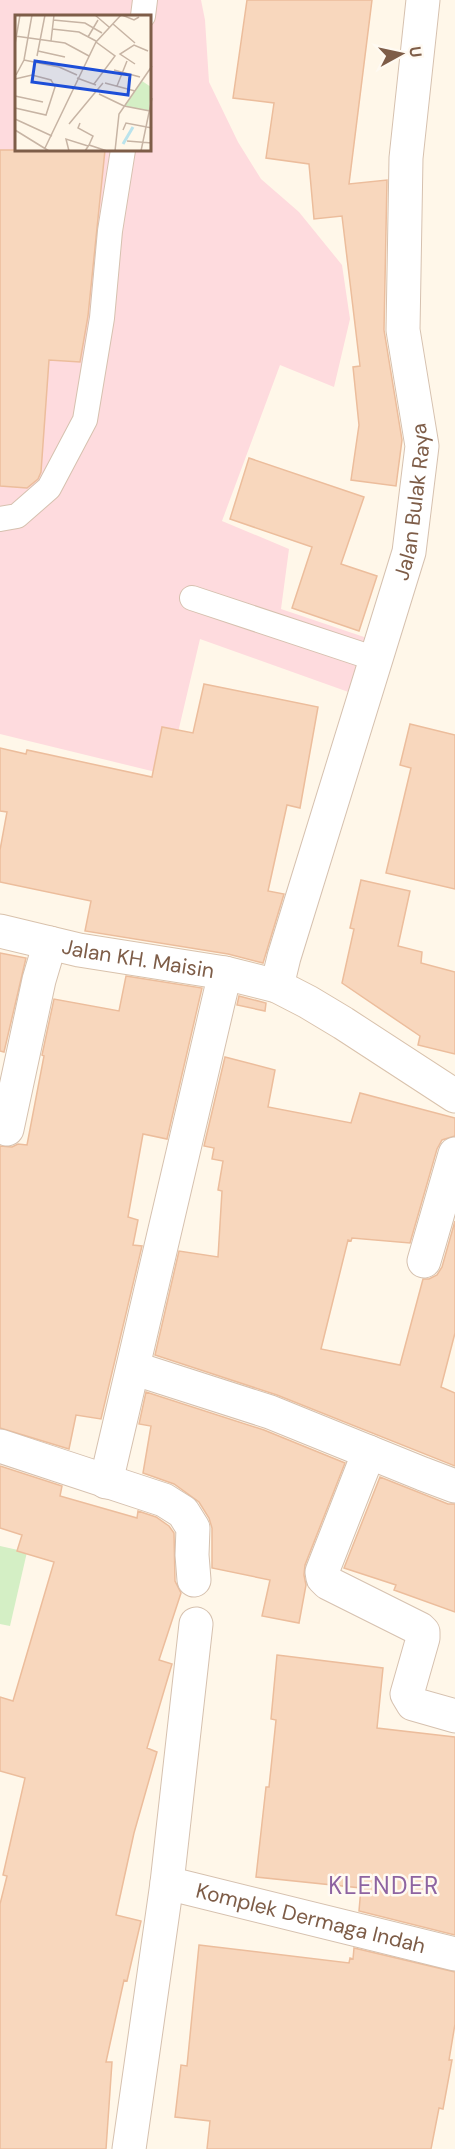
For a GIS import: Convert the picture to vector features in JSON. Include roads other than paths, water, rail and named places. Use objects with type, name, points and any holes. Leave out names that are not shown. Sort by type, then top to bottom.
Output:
[{"type":"street","name":"Jalan Bulak Raya","points":[[277,986],[409,552],[422,446],[404,330],[406,158],[423,0]]},
{"type":"street","name":"Jalan KH. Maisin","points":[[0,931],[79,950],[225,974],[277,986],[308,1002],[455,1096]]},
{"type":"street","points":[[7,1130],[39,980],[50,943]]},
{"type":"street","points":[[106,1482],[225,974]]},
{"type":"street","points":[[424,1261],[455,1154]]},
{"type":"street","points":[[133,1368],[270,1412],[455,1485]]},
{"type":"street","points":[[0,1446],[164,1500],[183,1512],[193,1528],[194,1580]]},
{"type":"street","points":[[369,1452],[322,1572],[323,1578],[328,1583],[423,1632],[407,1694],[409,1700],[413,1704],[455,1716]]},
{"type":"street","name":"Komplek Dermaga Indah","points":[[129,2149],[167,1883],[196,1624]]},
{"type":"street","name":"Komplek Dermaga Indah","points":[[167,1883],[455,1954]]},
{"type":"lane","points":[[143,15],[145,0]]},
{"type":"lane","points":[[0,519],[17,516],[49,488],[85,420],[102,318],[110,231],[123,152]]},
{"type":"lane","points":[[192,598],[376,659]]},
{"type":"district","name":"KLENDER","points":[[384,1885]]}]
